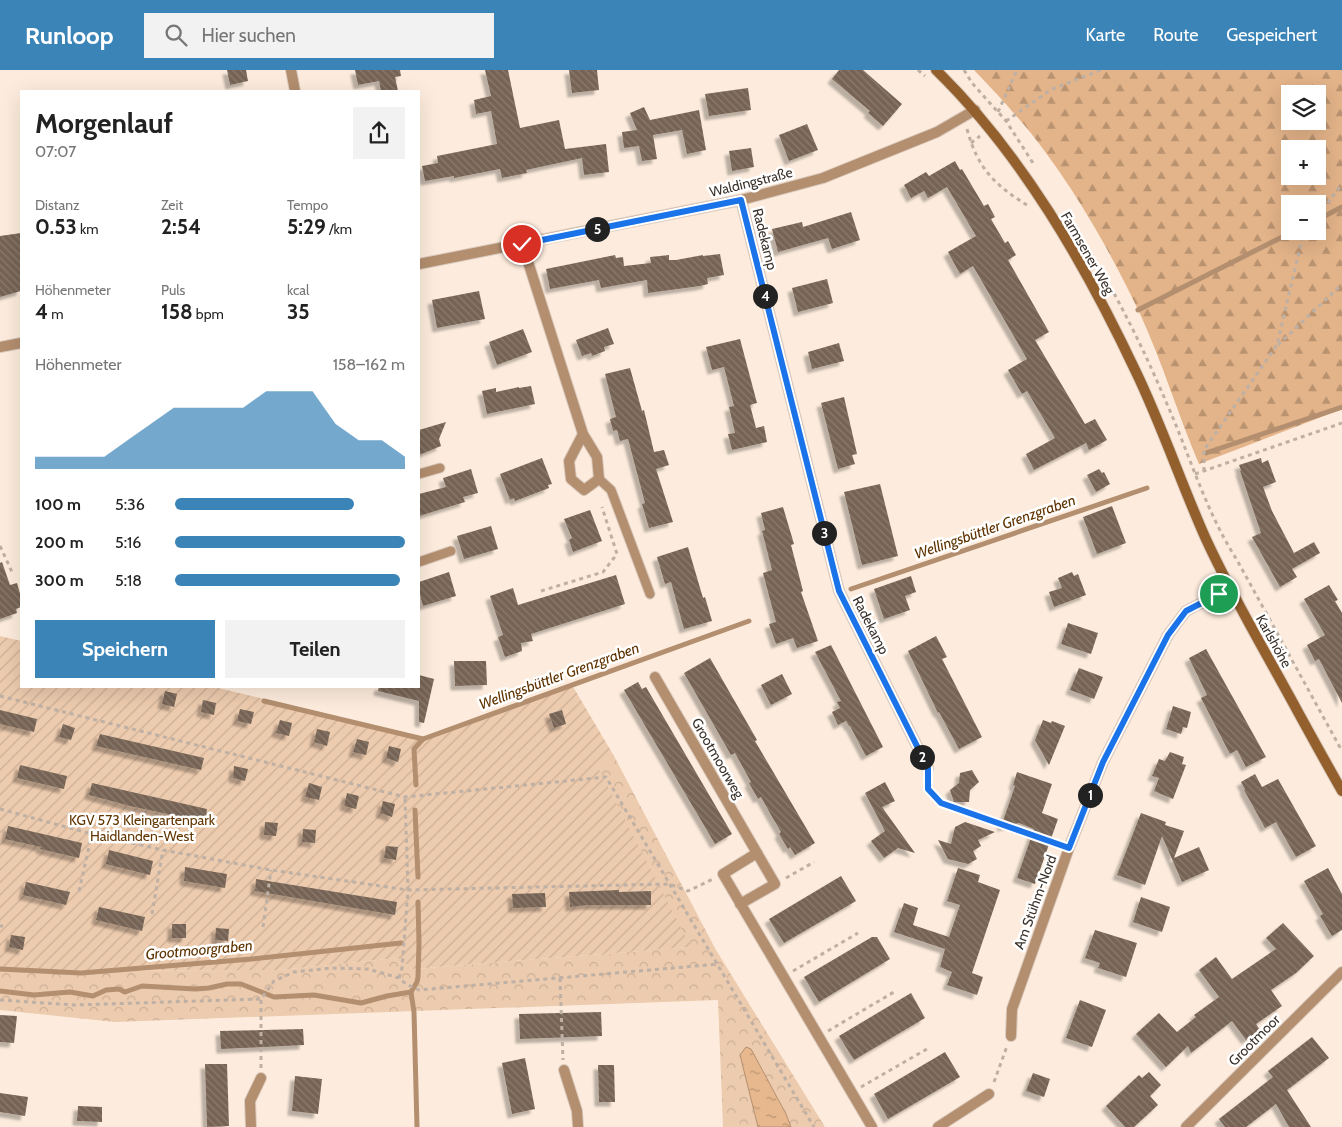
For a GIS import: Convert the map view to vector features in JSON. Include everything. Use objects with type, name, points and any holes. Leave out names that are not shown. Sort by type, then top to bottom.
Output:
[{"type":"main road","name":"Farmsener Weg","points":[[936,70],[975,110],[1011,156],[1080,264],[1136,372],[1178,472]]},
{"type":"main road","name":"Karlshöhe","points":[[1178,472],[1205,537],[1230,588],[1342,791]]},
{"type":"street","points":[[291,70],[295,90]]},
{"type":"street","name":"Waldingstraße","points":[[420,264],[741,200],[824,178],[937,132],[975,110]]},
{"type":"street","name":"Radekamp","points":[[741,200],[839,591],[928,768]]},
{"type":"street","points":[[522,244],[583,434],[597,457],[597,480],[584,490],[571,479],[569,461],[583,434]]},
{"type":"street","points":[[0,347],[20,343]]},
{"type":"street","name":"Am Stühm-Nord","points":[[1011,1036],[1012,1009],[1069,848],[1103,762],[1168,635],[1186,611],[1230,588]]},
{"type":"street","name":"Grootmoorweg","points":[[655,677],[775,884]]},
{"type":"street","points":[[757,853],[723,874],[872,1127]]},
{"type":"street","points":[[740,904],[775,884]]},
{"type":"street","name":"Grootmoor","points":[[1186,1127],[1342,972]]},
{"type":"street","points":[[564,1070],[577,1111],[578,1127]]},
{"type":"street","points":[[251,1127],[250,1101],[260,1078]]},
{"type":"street","points":[[938,1127],[989,1094]]},
{"type":"lane","points":[[420,474],[440,468]]},
{"type":"lane","points":[[597,480],[612,490],[650,594]]},
{"type":"lane","points":[[420,562],[451,551]]},
{"type":"path","points":[[998,112],[1017,70]]},
{"type":"path","points":[[1006,121],[1052,89],[1101,70]]},
{"type":"path","points":[[971,143],[983,167],[1004,190]]},
{"type":"path","points":[[1326,205],[1342,184]]},
{"type":"path","points":[[1277,345],[1303,240]]},
{"type":"path","points":[[1204,470],[1204,450],[1277,345],[1342,284]]},
{"type":"path","points":[[1195,474],[1342,423]]},
{"type":"path","points":[[541,591],[603,572],[617,554],[597,480]]},
{"type":"path","points":[[0,546],[12,572]]},
{"type":"path","points":[[0,696],[405,797],[606,777],[814,1127]]},
{"type":"path","points":[[928,768],[928,789],[941,803],[1069,848]]},
{"type":"path","points":[[399,978],[402,968],[408,890],[405,797]]},
{"type":"path","points":[[0,809],[92,834],[163,850],[271,870],[408,890],[669,884],[688,891],[723,874]]},
{"type":"path","points":[[79,891],[92,834]]},
{"type":"path","points":[[152,914],[163,850]]},
{"type":"path","points":[[775,884],[814,862]]},
{"type":"path","points":[[263,927],[271,870]]},
{"type":"path","points":[[784,977],[858,933]]},
{"type":"path","points":[[260,1078],[261,999],[274,981],[294,972],[332,968],[368,969],[399,978],[406,984],[419,990],[718,964]]},
{"type":"path","points":[[560,978],[564,1070]]},
{"type":"path","points":[[819,1036],[894,992]]},
{"type":"path","points":[[0,1000],[74,1005],[261,999]]},
{"type":"path","points":[[989,1094],[1011,1036]]},
{"type":"path","points":[[851,1092],[927,1049]]},
{"type":"green space","points":[[974,70],[1342,70],[1342,409],[1199,464],[1156,352],[1120,274],[1073,192],[1046,153]]},
{"type":"green space","name":"KGV 573 Kleingartenpark Haidlanden-West","points":[[0,636],[20,641],[20,688],[218,688],[423,737],[572,685],[614,756],[597,766],[691,947],[413,969],[398,958],[279,970],[0,971]]},
{"type":"green space","points":[[614,756],[716,950],[825,1127],[791,1127],[751,1049],[740,1055],[758,1127],[723,1127],[718,1000],[115,1022],[0,1010],[0,971],[279,970],[398,958],[414,969],[690,947],[596,765]]},
{"type":"water","points":[[746,1047],[751,1049],[791,1127],[758,1127],[740,1055]]},
{"type":"building","points":[[227,70],[246,70],[248,81],[230,85]]},
{"type":"building","points":[[355,70],[400,70],[401,76],[395,77],[398,90],[381,90],[379,81],[358,85]]},
{"type":"building","points":[[485,70],[508,70],[520,128],[559,120],[565,149],[606,144],[609,172],[584,175],[582,158],[526,170],[527,173],[502,178],[500,169],[454,178],[454,176],[425,181],[422,166],[438,163],[437,156],[497,144],[491,111],[476,114],[474,100],[491,96]]},
{"type":"building","points":[[569,70],[597,70],[599,90],[572,93]]},
{"type":"building","points":[[839,70],[863,70],[902,104],[883,126],[868,113],[870,111],[832,79]]},
{"type":"building","points":[[748,88],[751,110],[709,116],[705,94]]},
{"type":"building","points":[[644,107],[650,120],[699,110],[706,150],[687,154],[682,130],[653,135],[657,159],[642,161],[639,146],[624,148],[622,132],[637,130],[630,113]]},
{"type":"building","points":[[807,124],[818,150],[789,161],[779,135]]},
{"type":"building","points":[[751,148],[754,167],[732,171],[729,151]]},
{"type":"building","points":[[955,161],[960,170],[962,169],[984,206],[988,204],[995,217],[991,219],[1005,243],[1008,241],[1016,255],[1008,260],[1049,332],[1035,340],[1085,424],[1095,419],[1107,440],[1089,450],[1086,443],[1034,470],[1026,454],[1055,438],[1027,391],[1022,394],[1008,370],[1027,359],[973,266],[960,274],[948,252],[976,236],[947,187],[928,198],[924,191],[911,198],[904,185],[926,172],[929,176]]},
{"type":"building","points":[[851,212],[860,240],[832,249],[828,238],[778,252],[772,229],[802,222],[803,227]]},
{"type":"building","points":[[20,233],[20,291],[0,297],[0,236]]},
{"type":"building","points":[[720,254],[724,275],[707,278],[708,284],[648,293],[647,280],[601,288],[599,280],[550,289],[546,269],[615,255],[616,258],[623,257],[624,266],[651,263],[650,257],[669,255],[669,260],[676,260]]},
{"type":"building","points":[[827,279],[833,303],[798,312],[792,288]]},
{"type":"building","points":[[479,291],[485,319],[437,328],[432,300]]},
{"type":"building","points":[[608,328],[614,344],[604,347],[605,351],[592,356],[591,353],[582,356],[576,340]]},
{"type":"building","points":[[523,329],[532,352],[497,365],[489,342]]},
{"type":"building","points":[[740,339],[757,403],[750,405],[756,428],[764,426],[767,442],[732,450],[728,434],[735,433],[729,407],[734,406],[724,367],[712,370],[706,347]]},
{"type":"building","points":[[839,343],[844,361],[812,369],[808,352]]},
{"type":"building","points":[[630,368],[642,411],[644,410],[654,452],[664,450],[669,465],[656,469],[673,522],[649,528],[642,504],[645,503],[628,439],[620,441],[617,430],[613,431],[610,419],[616,417],[605,374]]},
{"type":"building","points":[[531,386],[535,404],[487,414],[482,391],[496,388],[496,392]]},
{"type":"building","points":[[844,397],[857,454],[852,455],[855,464],[838,469],[821,403]]},
{"type":"building","points":[[446,422],[439,439],[441,446],[420,455],[420,430]]},
{"type":"building","points":[[542,458],[552,484],[548,485],[549,488],[515,501],[514,498],[510,500],[500,474]]},
{"type":"building","points":[[1261,458],[1262,463],[1268,460],[1276,482],[1263,487],[1272,511],[1294,553],[1314,542],[1320,553],[1292,569],[1297,577],[1280,587],[1252,537],[1261,533],[1239,465]]},
{"type":"building","points":[[471,469],[478,493],[463,497],[465,502],[420,516],[420,494],[446,487],[443,478]]},
{"type":"building","points":[[1099,469],[1102,473],[1104,472],[1110,484],[1096,492],[1087,475]]},
{"type":"building","points":[[880,484],[898,556],[862,565],[844,492]]},
{"type":"building","points":[[1112,506],[1126,543],[1097,554],[1083,517]]},
{"type":"building","points":[[783,507],[794,544],[791,545],[803,591],[801,592],[818,641],[797,648],[793,638],[776,644],[769,624],[776,622],[763,573],[772,570],[762,531],[765,530],[761,513]]},
{"type":"building","points":[[590,510],[602,541],[573,552],[569,540],[572,538],[564,519]]},
{"type":"building","points":[[491,526],[498,549],[464,559],[457,536]]},
{"type":"building","points":[[688,547],[712,621],[684,629],[671,582],[665,584],[657,557]]},
{"type":"building","points":[[2,562],[10,585],[17,583],[20,594],[20,607],[16,609],[17,613],[0,619],[0,563]]},
{"type":"building","points":[[449,572],[456,596],[423,606],[420,595],[420,582]]},
{"type":"building","points":[[1072,572],[1074,576],[1078,574],[1086,595],[1054,607],[1049,592],[1062,588],[1058,578]]},
{"type":"building","points":[[616,575],[625,604],[531,634],[533,641],[521,643],[522,651],[505,657],[498,637],[503,635],[490,596],[513,588],[518,605]]},
{"type":"building","points":[[911,576],[916,592],[905,596],[910,610],[884,619],[874,589]]},
{"type":"building","points":[[1329,585],[1338,600],[1335,601],[1342,613],[1342,703],[1319,659],[1315,661],[1307,645],[1325,635],[1304,599]]},
{"type":"building","points":[[1068,623],[1098,633],[1091,654],[1061,644]]},
{"type":"building","points":[[936,636],[947,657],[942,659],[982,737],[959,749],[938,713],[908,651]]},
{"type":"building","points":[[831,645],[883,747],[866,756],[850,726],[846,721],[838,725],[832,712],[840,708],[837,702],[841,701],[815,652]]},
{"type":"building","points":[[1206,649],[1266,757],[1246,767],[1237,750],[1230,754],[1201,698],[1207,695],[1189,658]]},
{"type":"building","points":[[710,658],[757,740],[755,741],[815,843],[795,855],[790,847],[788,849],[779,834],[781,832],[761,797],[758,799],[749,783],[751,782],[735,753],[731,755],[684,673]]},
{"type":"building","points":[[454,661],[486,661],[487,685],[455,686]]},
{"type":"building","points":[[1079,668],[1103,677],[1094,699],[1070,690]]},
{"type":"building","points":[[782,674],[792,694],[771,705],[761,685]]},
{"type":"building","points":[[420,675],[434,679],[424,723],[419,722],[419,701],[378,691],[379,688],[420,688]]},
{"type":"building","points":[[638,682],[642,689],[646,687],[732,834],[715,844],[624,690]]},
{"type":"building","points":[[165,691],[177,694],[174,707],[162,704]]},
{"type":"building","points":[[203,700],[216,703],[214,715],[201,712]]},
{"type":"building","points":[[1173,706],[1191,712],[1187,728],[1183,727],[1181,734],[1166,729]]},
{"type":"building","points":[[240,709],[254,712],[251,724],[237,721]]},
{"type":"building","points":[[0,710],[37,719],[34,732],[0,724]]},
{"type":"building","points":[[562,710],[566,724],[554,728],[549,714]]},
{"type":"building","points":[[280,720],[292,723],[289,736],[276,733]]},
{"type":"building","points":[[1043,720],[1065,726],[1049,765],[1035,740]]},
{"type":"building","points":[[63,724],[75,728],[71,740],[59,737]]},
{"type":"building","points":[[317,729],[330,732],[327,746],[314,742]]},
{"type":"building","points":[[100,734],[204,758],[201,770],[96,746]]},
{"type":"building","points":[[357,739],[369,742],[366,755],[353,752]]},
{"type":"building","points":[[389,746],[401,749],[398,762],[386,758]]},
{"type":"building","points":[[1170,752],[1184,757],[1182,764],[1186,765],[1173,799],[1154,791],[1159,778],[1152,776],[1159,759],[1165,761]]},
{"type":"building","points":[[20,765],[67,776],[64,789],[17,778]]},
{"type":"building","points":[[234,766],[248,769],[245,781],[233,778]]},
{"type":"building","points":[[972,770],[979,782],[970,790],[969,802],[954,802],[950,790],[959,783],[960,773]]},
{"type":"building","points":[[1017,772],[1052,784],[1042,813],[1058,819],[1035,884],[1017,878],[1034,829],[1019,823],[1001,827],[1015,786],[1013,785]]},
{"type":"building","points":[[1255,774],[1262,787],[1278,779],[1316,846],[1296,857],[1276,822],[1265,828],[1241,782]]},
{"type":"building","points":[[885,782],[895,801],[882,807],[915,853],[898,848],[884,858],[871,841],[885,831],[865,793]]},
{"type":"building","points":[[92,783],[207,809],[205,822],[89,795]]},
{"type":"building","points":[[309,783],[322,787],[319,800],[305,797]]},
{"type":"building","points":[[347,793],[359,796],[356,809],[344,806]]},
{"type":"building","points":[[383,801],[395,804],[392,817],[380,813]]},
{"type":"building","points":[[1141,813],[1166,822],[1165,825],[1184,831],[1174,858],[1199,847],[1209,870],[1182,882],[1162,836],[1145,885],[1117,875]]},
{"type":"building","points":[[265,822],[278,823],[276,836],[264,835]]},
{"type":"building","points":[[965,822],[995,832],[978,840],[981,846],[973,851],[977,859],[968,864],[948,859],[938,840],[951,844],[955,827]]},
{"type":"building","points":[[8,826],[82,843],[79,858],[5,839]]},
{"type":"building","points":[[303,829],[316,830],[315,843],[302,842]]},
{"type":"building","points":[[386,846],[398,847],[396,860],[384,858]]},
{"type":"building","points":[[109,850],[153,861],[150,875],[106,864]]},
{"type":"building","points":[[185,867],[227,874],[225,888],[184,881]]},
{"type":"building","points":[[958,868],[980,875],[978,882],[1000,890],[972,973],[983,977],[977,995],[947,985],[952,972],[940,967],[945,949],[894,932],[904,903],[918,908],[913,925],[949,937],[960,905],[947,901]]},
{"type":"building","points":[[1328,868],[1342,894],[1342,930],[1332,936],[1320,916],[1323,914],[1304,881]]},
{"type":"building","points":[[841,876],[856,901],[784,943],[769,919]]},
{"type":"building","points":[[256,879],[397,902],[395,915],[255,891]]},
{"type":"building","points":[[26,882],[70,892],[66,905],[23,895]]},
{"type":"building","points":[[619,890],[619,892],[651,891],[651,905],[588,905],[570,907],[569,892]]},
{"type":"building","points":[[545,893],[546,907],[513,908],[512,894]]},
{"type":"building","points":[[1141,897],[1170,907],[1162,932],[1133,922]]},
{"type":"building","points":[[99,907],[145,917],[142,931],[96,920]]},
{"type":"building","points":[[1283,923],[1314,956],[1296,973],[1271,990],[1282,1006],[1256,1024],[1260,1030],[1246,1040],[1232,1021],[1191,1053],[1188,1046],[1166,1067],[1136,1034],[1159,1013],[1177,1032],[1196,1017],[1194,1015],[1219,997],[1199,970],[1216,957],[1232,979],[1276,949],[1266,938]]},
{"type":"building","points":[[172,924],[186,924],[186,938],[172,938]]},
{"type":"building","points":[[216,928],[229,929],[228,941],[215,940]]},
{"type":"building","points":[[1095,930],[1137,943],[1126,977],[1098,968],[1100,963],[1085,958]]},
{"type":"building","points":[[11,935],[25,937],[23,950],[9,947]]},
{"type":"building","points":[[872,937],[877,937],[890,959],[819,1002],[804,977]]},
{"type":"building","points":[[911,993],[925,1018],[854,1060],[839,1036]]},
{"type":"building","points":[[1080,1000],[1106,1010],[1092,1047],[1066,1038]]},
{"type":"building","points":[[601,1012],[602,1036],[520,1039],[519,1014]]},
{"type":"building","points":[[0,1015],[17,1016],[14,1043],[0,1042]]},
{"type":"building","points":[[303,1029],[304,1045],[221,1049],[220,1031]]},
{"type":"building","points":[[1312,1037],[1329,1058],[1287,1090],[1311,1127],[1289,1127],[1276,1104],[1246,1127],[1225,1127],[1219,1119],[1273,1077],[1268,1071]]},
{"type":"building","points":[[945,1052],[960,1077],[888,1119],[874,1094]]},
{"type":"building","points":[[525,1058],[535,1109],[512,1114],[502,1063]]},
{"type":"building","points":[[205,1064],[227,1064],[229,1126],[207,1127]]},
{"type":"building","points":[[598,1065],[614,1065],[615,1102],[599,1102]]},
{"type":"building","points":[[1149,1072],[1161,1085],[1150,1096],[1158,1105],[1134,1127],[1125,1127],[1106,1106],[1139,1075],[1142,1078]]},
{"type":"building","points":[[1033,1073],[1050,1079],[1044,1097],[1026,1091]]},
{"type":"building","points":[[295,1076],[322,1079],[318,1114],[292,1111]]},
{"type":"building","points":[[0,1093],[28,1097],[25,1116],[0,1112]]},
{"type":"building","points":[[78,1106],[102,1107],[102,1122],[77,1121]]},
{"type":"waterway","points":[[1326,215],[1342,207]]},
{"type":"waterway","points":[[1138,310],[1281,238]]},
{"type":"waterway","name":"Wellingsbüttler Grenzgraben","points":[[1206,453],[1342,407]]},
{"type":"waterway","name":"Wellingsbüttler Grenzgraben","points":[[851,589],[1147,488]]},
{"type":"waterway","name":"Wellingsbüttler Grenzgraben","points":[[416,785],[414,749],[423,739],[749,621]]},
{"type":"waterway","points":[[264,701],[423,739]]},
{"type":"waterway","name":"Wellingsbüttler Grenzgraben","points":[[415,810],[418,877]]},
{"type":"waterway","points":[[417,1127],[414,1012],[411,992],[418,977],[418,902]]},
{"type":"waterway","name":"Grootmoorgraben","points":[[0,969],[81,973],[252,959],[401,943]]},
{"type":"waterway","points":[[0,991],[34,995],[70,992],[93,996],[106,990],[119,989],[125,992],[142,986],[195,989],[227,984],[241,984],[274,997],[314,995],[361,1003],[411,992]]},
{"type":"route","points":[[522,244],[741,200],[839,591],[928,768],[928,789],[941,803],[1069,848],[1103,762],[1168,635],[1186,611],[1219,594]]}]
